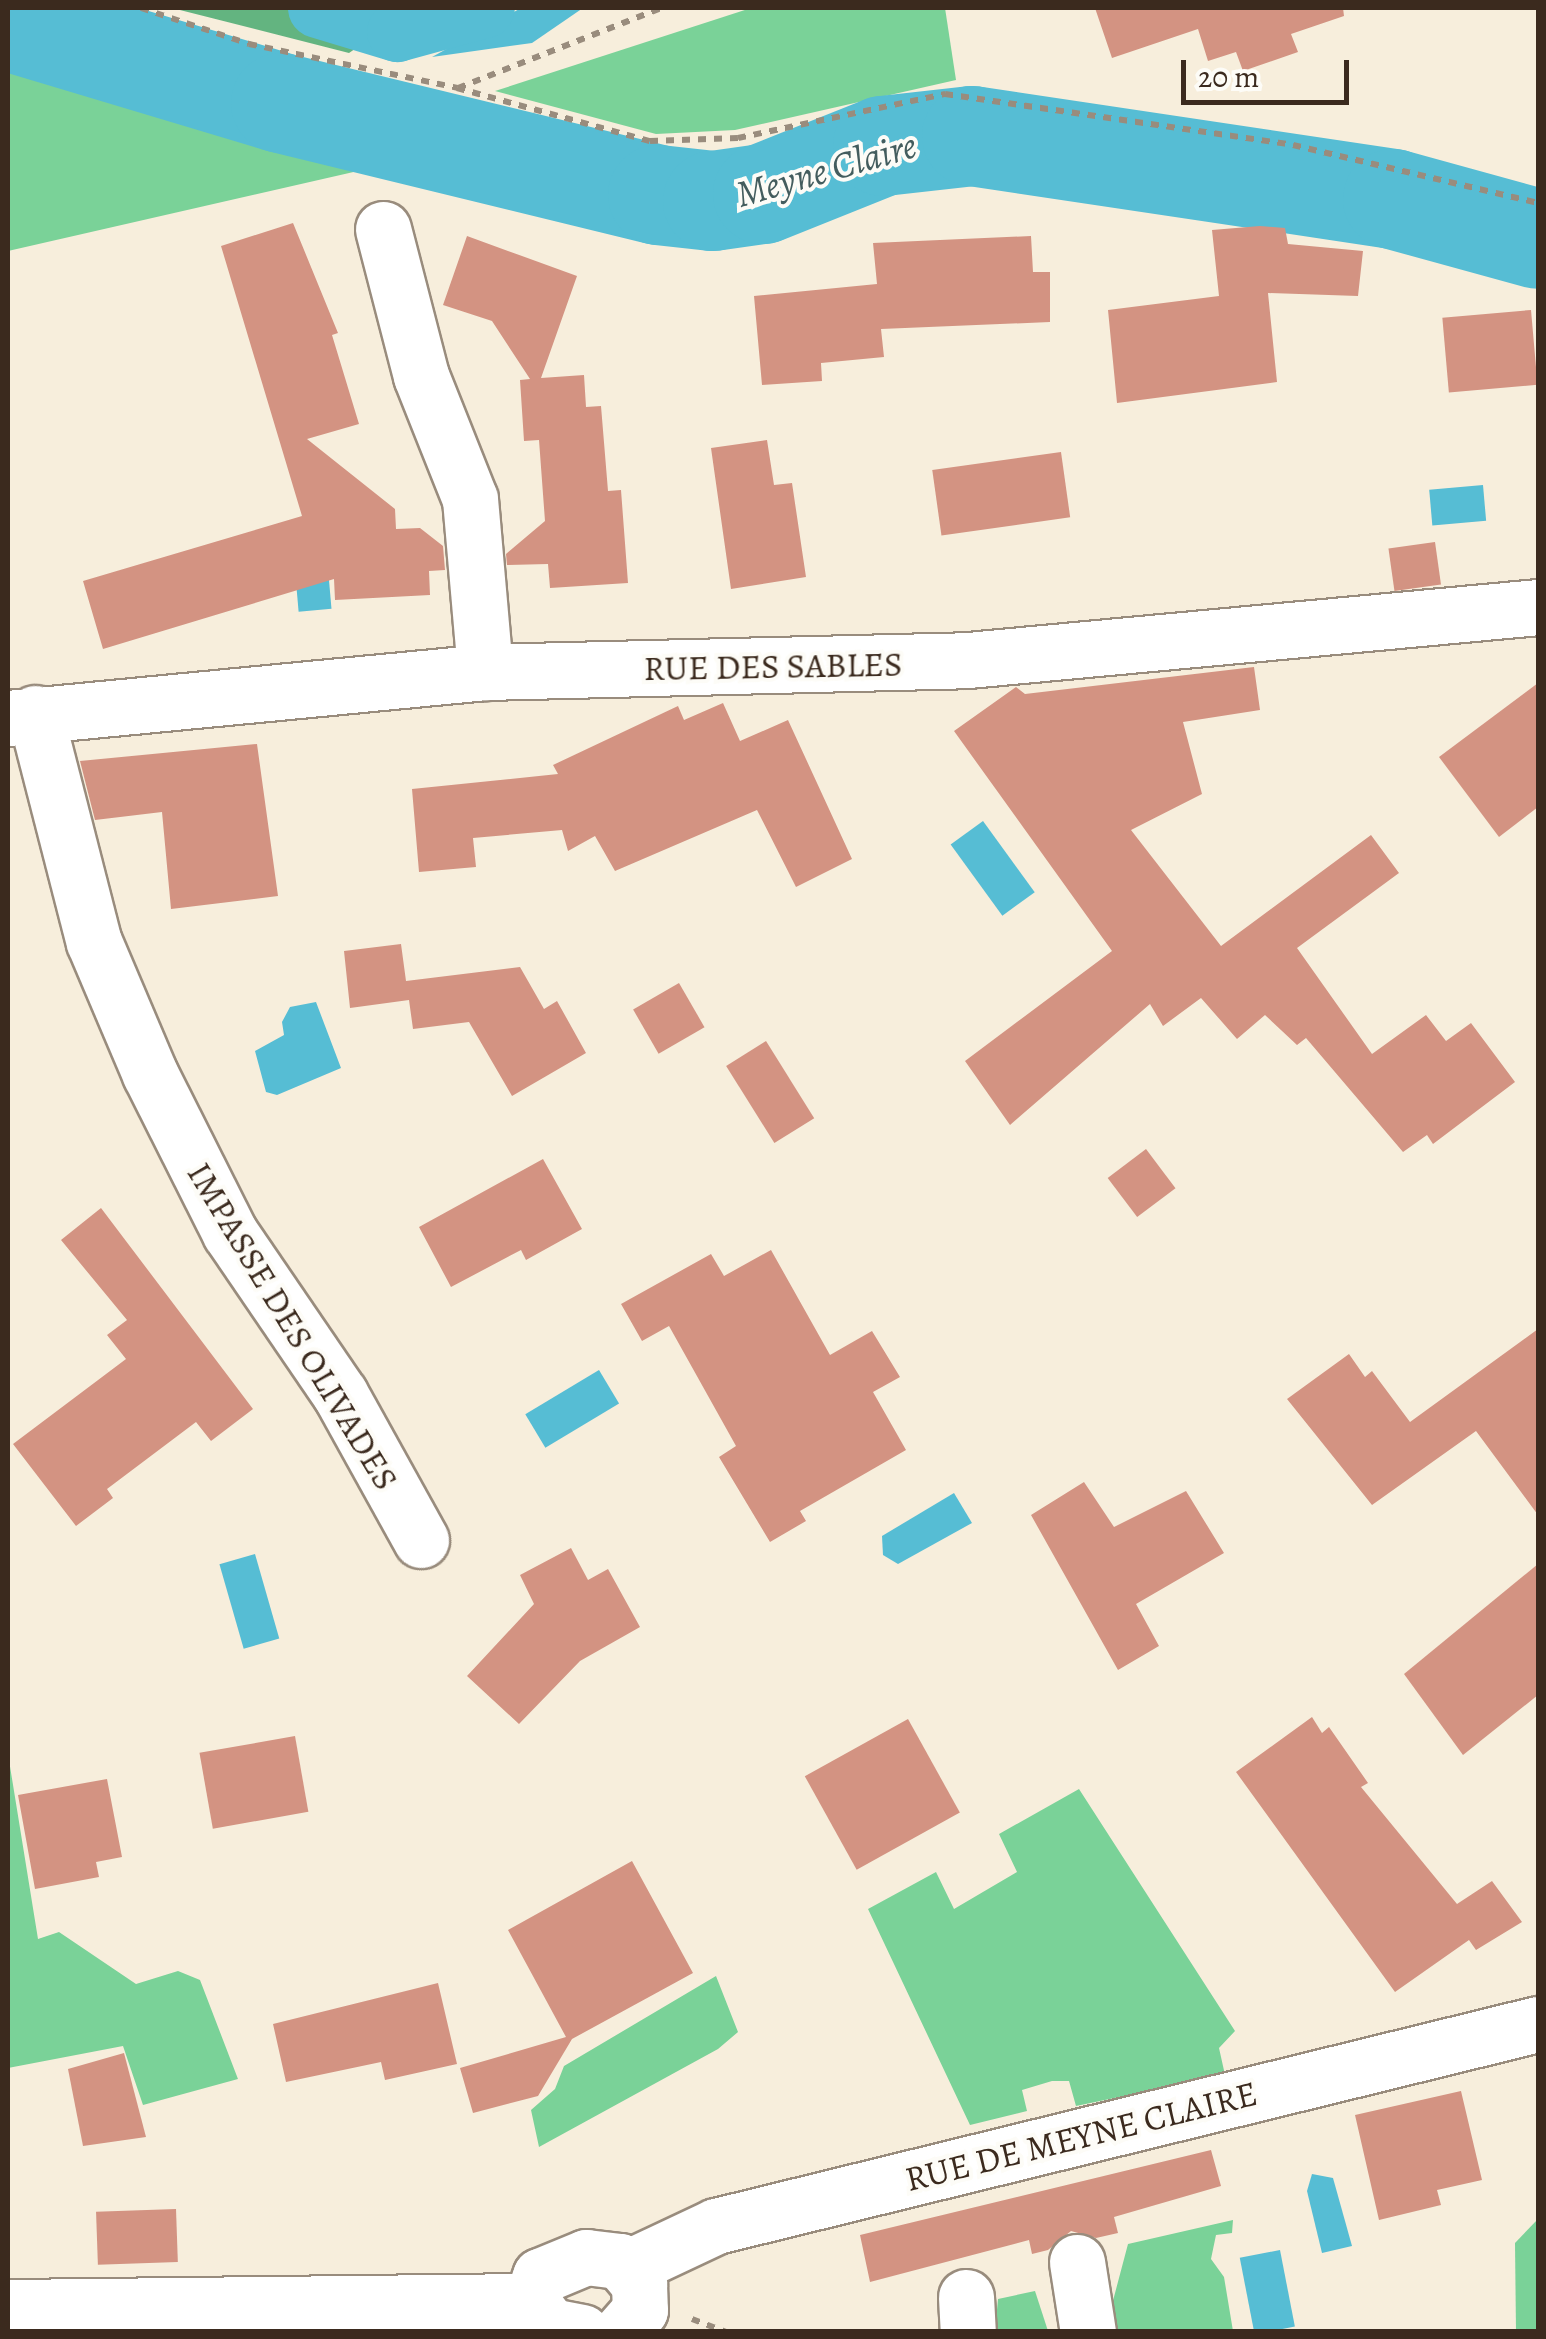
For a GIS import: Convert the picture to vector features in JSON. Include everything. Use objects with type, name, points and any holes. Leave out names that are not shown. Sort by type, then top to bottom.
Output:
[{"type":"street","points":[[383,229],[421,376],[470,500],[485,672]]},
{"type":"street","name":"RUE DES SABLES","points":[[21,715],[485,672],[968,660],[1538,607]]},
{"type":"street","name":"IMPASSE DES OLIVADES","points":[[21,715],[94,942],[150,1074],[220,1216],[340,1394],[421,1540]]},
{"type":"street","name":"RUE DE MEYNE CLAIRE","points":[[629,2267],[733,2222],[1538,2024]]},
{"type":"street","points":[[586,2257],[629,2267],[643,2299],[621,2330],[550,2326],[530,2301],[540,2276],[586,2257]]},
{"type":"street","points":[[1077,2262],[1088,2332]]},
{"type":"street","points":[[8,2307],[530,2301]]},
{"type":"path","points":[[141,8],[249,44],[457,88],[650,142],[738,138],[945,94],[1293,144],[1538,204]]},
{"type":"path","points":[[457,88],[661,8]]},
{"type":"green space","points":[[172,8],[422,8],[433,13],[381,31],[349,53]]},
{"type":"green space","points":[[751,8],[945,8],[956,80],[735,130],[656,134],[495,91]]},
{"type":"green space","points":[[8,49],[13,50],[406,160],[8,251]]},
{"type":"green space","points":[[8,1754],[38,1939],[59,1932],[136,1984],[178,1971],[200,1980],[238,2079],[143,2105],[123,2046],[8,2068]]},
{"type":"green space","points":[[1079,1789],[1235,2031],[1219,2048],[1225,2075],[1076,2106],[1069,2081],[1052,2081],[1022,2090],[1027,2111],[970,2125],[868,1909],[936,1872],[954,1909],[1017,1872],[999,1834]]},
{"type":"green space","points":[[716,1976],[738,2032],[718,2049],[539,2147],[531,2110],[555,2089],[564,2066]]},
{"type":"green space","points":[[1538,2219],[1538,2331],[1516,2331],[1515,2243]]},
{"type":"green space","points":[[1233,2220],[1232,2233],[1216,2235],[1211,2259],[1224,2277],[1233,2331],[1114,2331],[1110,2312],[1128,2244]]},
{"type":"green space","points":[[1035,2291],[1048,2331],[995,2332],[998,2299]]},
{"type":"water","points":[[521,8],[583,8],[532,43],[432,57]]},
{"type":"water","points":[[1483,485],[1486,521],[1432,526],[1429,490]]},
{"type":"water","points":[[326,546],[331,609],[299,612],[293,549]]},
{"type":"water","points":[[983,821],[1035,892],[1002,916],[951,845]]},
{"type":"water","points":[[316,1002],[341,1068],[277,1095],[266,1092],[255,1051],[284,1035],[282,1022],[290,1007]]},
{"type":"water","points":[[599,1370],[619,1403],[545,1448],[525,1414]]},
{"type":"water","points":[[954,1493],[972,1523],[898,1564],[883,1555],[882,1536]]},
{"type":"water","points":[[255,1554],[279,1639],[244,1649],[219,1564]]},
{"type":"water","points":[[1312,2174],[1333,2178],[1352,2246],[1322,2253],[1307,2191]]},
{"type":"water","points":[[1280,2250],[1295,2327],[1254,2332],[1240,2258]]},
{"type":"building","points":[[1095,8],[1343,8],[1344,16],[1291,34],[1298,52],[1243,71],[1236,52],[1208,61],[1198,29],[1112,58]]},
{"type":"building","points":[[293,223],[338,333],[332,335],[359,424],[307,439],[395,509],[396,529],[420,528],[443,546],[445,570],[429,571],[430,595],[335,600],[334,579],[103,649],[83,581],[302,516],[221,246]]},
{"type":"building","points":[[1285,228],[1288,244],[1363,251],[1358,296],[1268,293],[1277,382],[1117,403],[1108,310],[1219,296],[1212,230]]},
{"type":"building","points":[[467,236],[577,276],[541,378],[584,375],[586,407],[601,406],[608,491],[621,490],[628,583],[550,588],[548,564],[507,565],[506,554],[545,521],[539,440],[524,441],[520,380],[530,379],[492,321],[443,305]]},
{"type":"building","points":[[1031,236],[1033,272],[1050,272],[1050,322],[881,329],[884,357],[821,363],[822,381],[762,385],[754,296],[877,284],[873,243]]},
{"type":"building","points":[[1531,310],[1538,385],[1449,392],[1442,318]]},
{"type":"building","points":[[767,440],[774,485],[792,483],[806,577],[731,589],[711,448]]},
{"type":"building","points":[[1061,452],[1070,517],[941,535],[932,470]]},
{"type":"building","points":[[1435,542],[1441,585],[1394,591],[1388,549]]},
{"type":"building","points":[[1254,667],[1260,710],[1183,722],[1202,794],[1131,830],[1221,946],[1371,835],[1399,873],[1297,948],[1372,1054],[1426,1015],[1446,1041],[1471,1023],[1515,1082],[1433,1144],[1427,1135],[1403,1152],[1306,1038],[1297,1045],[1265,1015],[1237,1039],[1201,998],[1163,1026],[1150,1004],[1010,1125],[965,1061],[1112,951],[954,731],[1016,687],[1025,694]]},
{"type":"building","points":[[1538,683],[1538,807],[1499,837],[1439,757]]},
{"type":"building","points":[[723,703],[740,741],[788,720],[852,859],[796,887],[757,810],[615,871],[595,836],[568,851],[562,830],[473,838],[476,867],[419,872],[412,789],[558,774],[553,765],[678,706],[684,720]]},
{"type":"building","points":[[257,744],[278,896],[171,909],[162,812],[95,820],[80,761]]},
{"type":"building","points":[[401,944],[406,981],[520,967],[544,1009],[557,1001],[586,1053],[512,1096],[469,1022],[413,1029],[409,1000],[350,1008],[344,951]]},
{"type":"building","points":[[679,983],[704,1027],[659,1054],[633,1010]]},
{"type":"building","points":[[766,1041],[814,1118],[774,1143],[726,1066]]},
{"type":"building","points":[[1146,1149],[1175,1188],[1137,1217],[1108,1178]]},
{"type":"building","points":[[543,1159],[582,1229],[526,1260],[521,1250],[451,1287],[419,1227]]},
{"type":"building","points":[[101,1208],[253,1409],[211,1441],[196,1422],[107,1489],[113,1498],[76,1526],[13,1444],[126,1359],[107,1335],[127,1320],[61,1240]]},
{"type":"building","points":[[771,1250],[830,1355],[872,1331],[900,1377],[873,1392],[906,1450],[800,1511],[806,1521],[770,1542],[719,1457],[736,1446],[669,1326],[642,1341],[621,1304],[711,1254],[724,1276]]},
{"type":"building","points":[[1538,1329],[1538,1515],[1476,1431],[1372,1505],[1287,1399],[1349,1354],[1365,1377],[1372,1371],[1410,1422]]},
{"type":"building","points":[[1084,1482],[1114,1527],[1186,1491],[1224,1553],[1136,1604],[1159,1646],[1118,1670],[1031,1515]]},
{"type":"building","points":[[571,1548],[588,1580],[608,1569],[640,1627],[580,1661],[519,1724],[467,1676],[534,1604],[520,1575]]},
{"type":"building","points":[[1538,1564],[1538,1695],[1463,1755],[1404,1674]]},
{"type":"building","points":[[1312,1717],[1322,1733],[1329,1727],[1368,1783],[1361,1787],[1457,1904],[1492,1881],[1522,1922],[1476,1950],[1469,1940],[1395,1992],[1236,1772]]},
{"type":"building","points":[[908,1719],[960,1813],[857,1870],[805,1776]]},
{"type":"building","points":[[295,1736],[308,1812],[213,1829],[199,1753]]},
{"type":"building","points":[[107,1779],[122,1857],[96,1862],[99,1877],[35,1889],[18,1795]]},
{"type":"building","points":[[632,1861],[693,1973],[572,2039],[538,2096],[473,2113],[460,2068],[566,2037],[508,1930]]},
{"type":"building","points":[[438,1983],[457,2064],[385,2080],[381,2062],[286,2082],[273,2024]]},
{"type":"building","points":[[124,2053],[146,2137],[83,2146],[68,2069]]},
{"type":"building","points":[[1461,2091],[1482,2180],[1437,2190],[1441,2205],[1379,2220],[1355,2115]]},
{"type":"building","points":[[1211,2150],[1221,2186],[1114,2217],[1118,2233],[1096,2238],[1071,2231],[1048,2250],[1032,2254],[1029,2240],[870,2282],[860,2235]]},
{"type":"building","points":[[176,2209],[178,2262],[98,2265],[96,2212]]},
{"type":"waterway","points":[[318,8],[397,32],[485,8]]},
{"type":"waterway","name":"Meyne Claire","points":[[8,21],[281,103],[658,195],[713,201],[763,194],[883,146],[972,136],[1393,199],[1538,239]]}]
